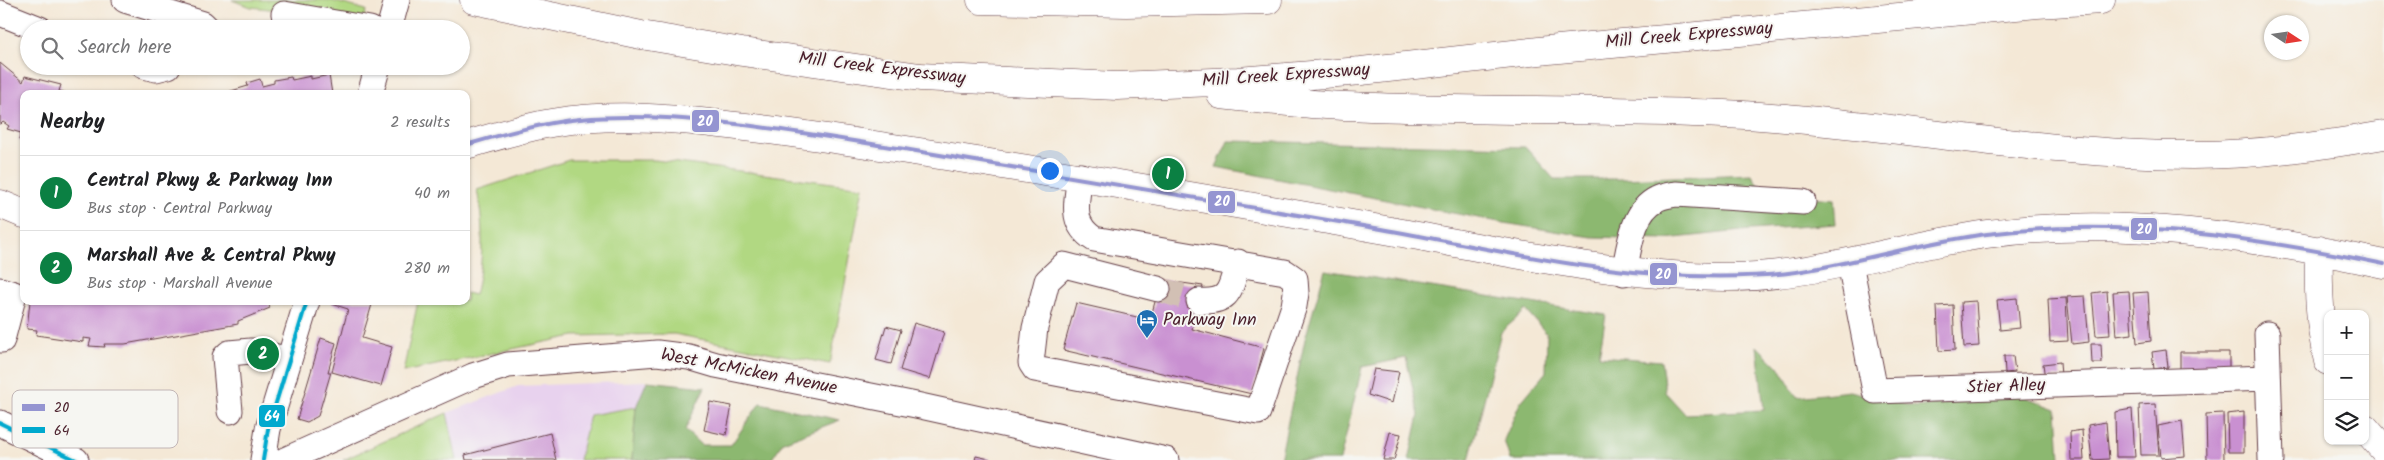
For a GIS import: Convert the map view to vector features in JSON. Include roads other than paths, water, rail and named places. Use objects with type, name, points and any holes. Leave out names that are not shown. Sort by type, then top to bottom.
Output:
[{"type":"main road","name":"Mill Creek Expressway","points":[[474,0],[651,36],[920,77],[1117,86],[1238,81],[1360,71],[1568,48],[2037,4],[2101,0]]},
{"type":"main road","points":[[981,0],[1126,3],[1268,0]]},
{"type":"main road","points":[[1117,86],[1326,105],[1703,113],[1791,119],[2038,148],[2191,155],[2254,153],[2315,147],[2384,135]]},
{"type":"main road","points":[[470,144],[553,123],[597,118],[675,118],[816,136],[1080,176],[1624,272],[1731,277],[1793,273],[1850,263],[1954,238],[1996,232],[2092,226],[2207,233],[2254,238],[2384,264]]},
{"type":"main road","points":[[0,204],[20,212]]},
{"type":"main road","points":[[2319,250],[2318,300],[2322,340],[2326,355]]},
{"type":"main road","points":[[2369,433],[2384,450]]},
{"type":"street","points":[[124,0],[190,20]]},
{"type":"street","points":[[391,20],[397,0]]},
{"type":"street","points":[[0,13],[20,21]]},
{"type":"street","points":[[284,14],[318,20]]},
{"type":"street","points":[[371,90],[375,75]]},
{"type":"street","points":[[1080,176],[1077,218],[1084,232],[1094,239],[1238,262],[1285,272],[1295,278],[1296,293],[1294,306],[1258,412],[1035,369],[1031,363],[1046,281],[1064,265],[1158,289]]},
{"type":"street","points":[[1624,272],[1634,230],[1644,209],[1657,198],[1676,194],[1803,202]]},
{"type":"street","points":[[1199,302],[1216,302],[1225,297],[1238,262]]},
{"type":"street","name":"Stier Alley","points":[[1850,263],[1875,391],[2268,378]]},
{"type":"street","points":[[0,290],[14,294],[2,340],[0,340]]},
{"type":"street","points":[[263,460],[268,429],[306,305]]},
{"type":"street","points":[[2267,334],[2270,460]]},
{"type":"street","points":[[230,411],[225,358],[229,353],[251,351],[289,360]]},
{"type":"street","name":"West McMicken Avenue","points":[[285,460],[473,376],[508,365],[657,353],[689,357],[716,365],[916,405],[1166,460]]},
{"type":"street","points":[[0,423],[12,429]]},
{"type":"street","points":[[51,448],[76,460]]},
{"type":"tunnel","points":[[1158,289],[1199,301]]},
{"type":"place","name":"Central Pkwy & Parkway Inn","points":[[1168,174]]},
{"type":"place","name":"Parkway Inn","points":[[1147,339]]},
{"type":"place","name":"Marshall Ave & Central Pkwy","points":[[263,354]]}]
